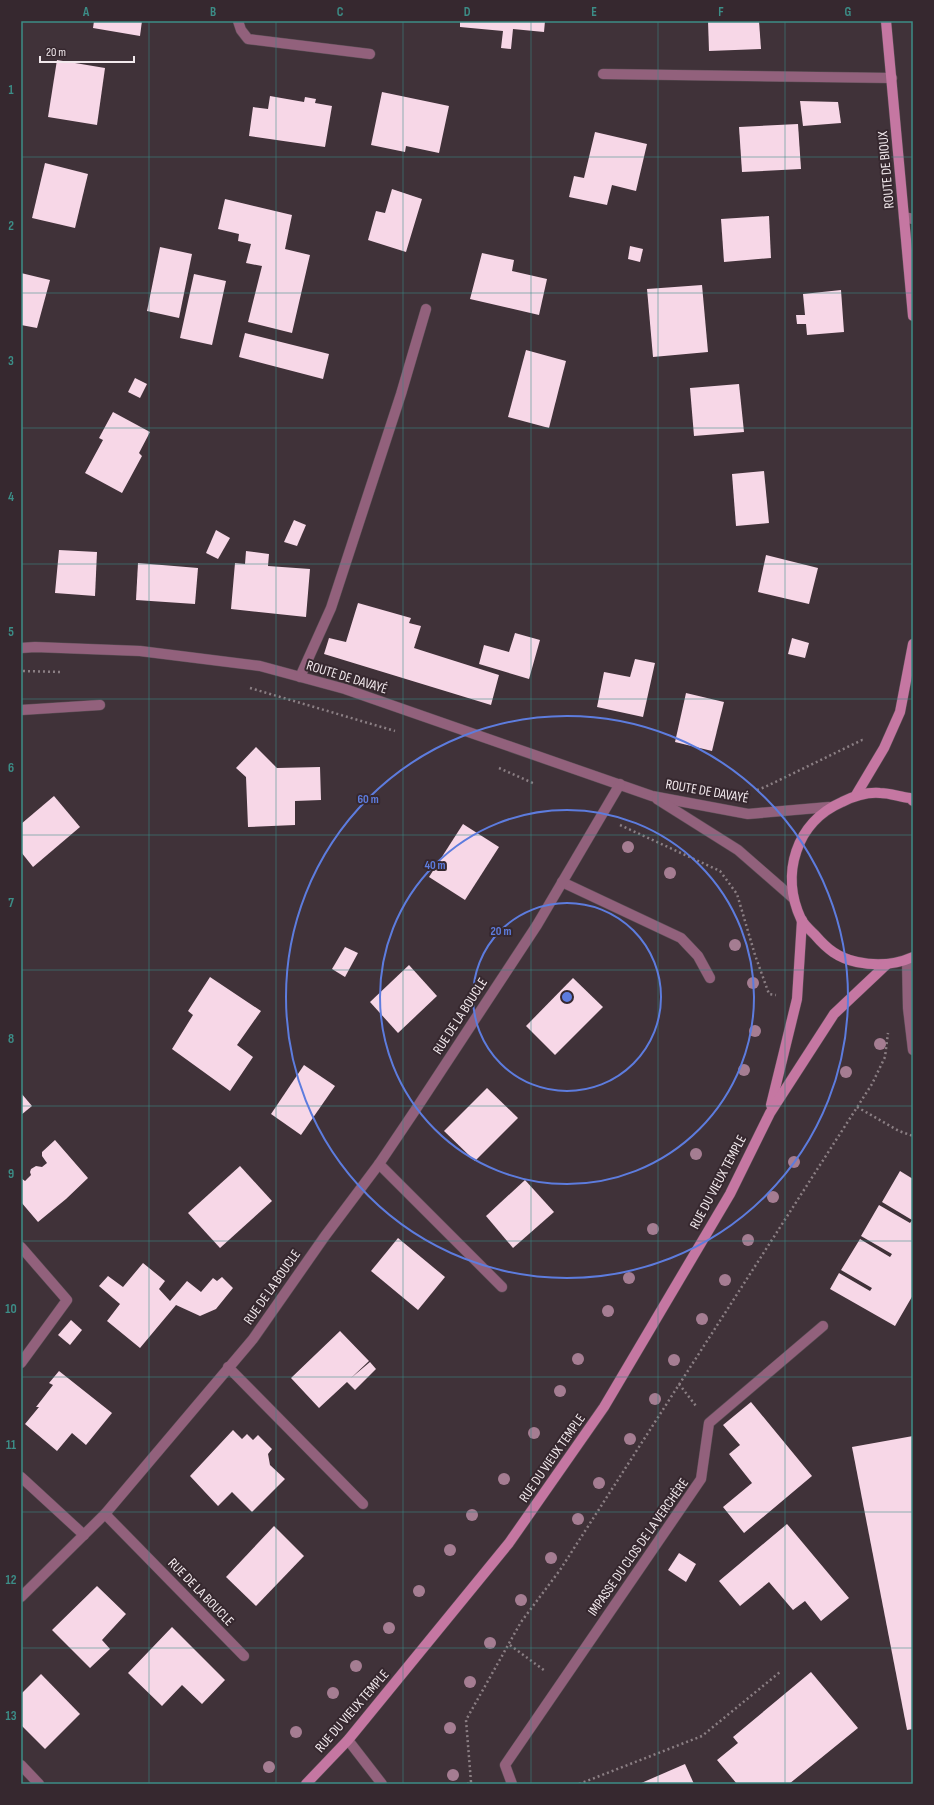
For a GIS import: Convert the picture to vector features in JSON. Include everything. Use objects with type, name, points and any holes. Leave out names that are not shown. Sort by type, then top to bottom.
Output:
[{"type":"main road","name":"ROUTE DE BIOUX","points":[[886,21],[909,218],[913,316]]},
{"type":"main road","points":[[856,796],[884,748],[900,712],[913,644]]},
{"type":"main road","points":[[910,958],[873,966],[848,960],[826,949],[802,920],[793,898],[791,881],[794,856],[806,830],[829,807],[856,796],[880,793],[910,798],[913,801]]},
{"type":"main road","name":"RUE DU VIEUX TEMPLE","points":[[770,1112],[796,999],[802,920]]},
{"type":"main road","name":"RUE DU VIEUX TEMPLE","points":[[306,1784],[348,1740],[509,1543],[604,1407],[730,1194],[770,1112],[834,1014],[887,964]]},
{"type":"street","points":[[238,21],[241,30],[248,39],[370,54]]},
{"type":"street","points":[[603,74],[892,78]]},
{"type":"street","points":[[300,677],[331,608],[426,309]]},
{"type":"street","name":"ROUTE DE DAVAYÉ","points":[[21,648],[35,647],[140,651],[260,666],[360,694],[652,796],[748,814],[829,807]]},
{"type":"street","points":[[21,710],[100,705]]},
{"type":"street","name":"RUE DE LA BOUCLE","points":[[21,1597],[104,1514],[253,1339],[325,1236],[379,1164],[533,931],[620,784]]},
{"type":"street","name":"ROUTE DE DAVAYÉ","points":[[652,796],[738,850],[793,898]]},
{"type":"street","points":[[562,882],[681,938],[698,956],[710,978]]},
{"type":"street","points":[[910,958],[908,1008],[913,1050]]},
{"type":"street","points":[[379,1164],[502,1287]]},
{"type":"street","points":[[21,1247],[67,1300],[21,1363]]},
{"type":"street","points":[[709,1423],[823,1326]]},
{"type":"street","points":[[228,1367],[363,1504]]},
{"type":"street","name":"IMPASSE DU CLOS DE LA VERCHÈRE","points":[[512,1784],[505,1765],[701,1479],[709,1423]]},
{"type":"street","points":[[21,1477],[84,1535]]},
{"type":"street","name":"RUE DE LA BOUCLE","points":[[104,1514],[244,1656]]},
{"type":"street","points":[[348,1740],[382,1784]]},
{"type":"street","points":[[21,1765],[39,1784]]},
{"type":"path","points":[[21,671],[69,672]]},
{"type":"path","points":[[250,688],[401,733]]},
{"type":"path","points":[[754,790],[765,788],[862,740],[866,741]]},
{"type":"path","points":[[495,766],[535,784]]},
{"type":"path","points":[[601,816],[720,871],[737,894],[769,994],[783,996]]},
{"type":"path","points":[[467,1784],[471,1783],[466,1720],[522,1622],[560,1570],[872,1084],[885,1057],[888,1029]]},
{"type":"path","points":[[857,1107],[899,1131],[913,1136]]},
{"type":"path","points":[[679,1384],[709,1423]]},
{"type":"path","points":[[510,1645],[561,1684]]},
{"type":"path","points":[[579,1784],[702,1736],[780,1672]]},
{"type":"building","points":[[94,21],[142,21],[140,36],[93,28]]},
{"type":"building","points":[[460,21],[545,21],[544,32],[513,29],[511,49],[501,48],[503,31],[460,27]]},
{"type":"building","points":[[708,21],[759,21],[761,49],[709,51]]},
{"type":"building","points":[[57,60],[105,68],[97,125],[48,117]]},
{"type":"building","points":[[382,92],[449,106],[439,153],[406,146],[405,152],[371,145]]},
{"type":"building","points":[[270,96],[304,102],[305,97],[316,99],[315,103],[332,106],[325,147],[249,136],[253,107],[268,109]]},
{"type":"building","points":[[800,101],[838,102],[841,123],[803,126]]},
{"type":"building","points":[[798,124],[801,169],[742,172],[739,127]]},
{"type":"building","points":[[595,132],[647,144],[636,191],[612,185],[607,205],[569,197],[574,176],[584,178]]},
{"type":"building","points":[[45,163],[88,174],[75,228],[32,218]]},
{"type":"building","points":[[392,189],[422,199],[406,252],[368,240],[376,211],[385,213]]},
{"type":"building","points":[[225,199],[292,215],[285,249],[310,255],[292,333],[248,322],[262,266],[246,263],[251,244],[238,241],[239,234],[218,229]]},
{"type":"building","points":[[769,216],[771,258],[724,262],[721,219]]},
{"type":"building","points":[[630,246],[643,249],[640,262],[628,259]]},
{"type":"building","points":[[160,247],[192,254],[179,318],[147,311]]},
{"type":"building","points":[[482,253],[514,260],[512,271],[547,279],[539,315],[470,299]]},
{"type":"building","points":[[21,273],[50,280],[37,328],[21,325]]},
{"type":"building","points":[[194,274],[226,281],[212,345],[180,338]]},
{"type":"building","points":[[702,285],[708,352],[653,357],[647,289]]},
{"type":"building","points":[[841,290],[844,332],[807,335],[806,324],[797,324],[796,315],[805,315],[803,294]]},
{"type":"building","points":[[245,333],[329,354],[323,379],[239,357]]},
{"type":"building","points":[[526,350],[566,361],[549,428],[508,417]]},
{"type":"building","points":[[135,378],[147,384],[140,398],[128,392]]},
{"type":"building","points":[[739,384],[744,432],[694,436],[690,388]]},
{"type":"building","points":[[113,412],[150,432],[139,453],[142,456],[122,493],[85,473],[103,440],[99,438]]},
{"type":"building","points":[[764,471],[769,523],[736,526],[732,474]]},
{"type":"building","points":[[294,520],[306,525],[297,546],[284,542]]},
{"type":"building","points":[[216,530],[230,538],[218,559],[206,553]]},
{"type":"building","points":[[59,550],[97,552],[95,596],[55,593]]},
{"type":"building","points":[[246,551],[269,554],[268,566],[310,569],[306,617],[231,609],[235,563],[245,564]]},
{"type":"building","points":[[766,555],[818,568],[809,604],[758,592]]},
{"type":"building","points":[[138,563],[198,568],[195,604],[136,600]]},
{"type":"building","points":[[358,603],[411,618],[409,623],[421,626],[414,648],[499,675],[491,705],[324,654],[329,638],[346,642]]},
{"type":"building","points":[[515,633],[540,640],[529,679],[479,664],[484,645],[509,652]]},
{"type":"building","points":[[792,638],[809,643],[805,658],[788,654]]},
{"type":"building","points":[[635,659],[655,663],[643,717],[597,707],[604,672],[630,677]]},
{"type":"building","points":[[686,693],[724,702],[712,751],[675,742]]},
{"type":"building","points":[[256,747],[277,768],[320,767],[321,800],[295,801],[295,825],[248,827],[246,777],[236,768]]},
{"type":"building","points":[[54,796],[80,827],[33,867],[21,852],[21,824]]},
{"type":"building","points":[[463,824],[499,847],[465,900],[429,877]]},
{"type":"building","points":[[345,947],[358,953],[345,977],[332,969]]},
{"type":"building","points":[[409,965],[437,996],[398,1033],[370,1002]]},
{"type":"building","points":[[210,977],[261,1011],[237,1045],[253,1057],[230,1091],[172,1049],[193,1015],[188,1011]]},
{"type":"building","points":[[573,978],[603,1007],[555,1055],[526,1026]]},
{"type":"building","points":[[304,1065],[335,1086],[301,1135],[271,1114]]},
{"type":"building","points":[[487,1088],[518,1118],[475,1161],[444,1131]]},
{"type":"building","points":[[21,1093],[32,1106],[21,1115]]},
{"type":"building","points":[[55,1140],[88,1178],[66,1199],[38,1222],[21,1202],[21,1178],[25,1181],[31,1175],[31,1169],[36,1166],[42,1167],[47,1163],[42,1156],[42,1152]]},
{"type":"building","points":[[240,1166],[272,1201],[220,1248],[188,1213]]},
{"type":"building","points":[[900,1171],[913,1179],[913,1295],[895,1326],[830,1289],[839,1273],[870,1291],[872,1288],[841,1270],[860,1239],[890,1257],[892,1254],[861,1236],[879,1205],[910,1223],[912,1220],[882,1202]]},
{"type":"building","points":[[525,1180],[554,1212],[513,1248],[486,1216]]},
{"type":"building","points":[[398,1238],[445,1277],[418,1310],[371,1271]]},
{"type":"building","points":[[143,1263],[165,1281],[159,1289],[170,1301],[187,1281],[201,1292],[213,1278],[217,1281],[222,1277],[233,1288],[216,1309],[200,1316],[176,1305],[140,1348],[107,1321],[120,1304],[99,1286],[108,1276],[123,1287]]},
{"type":"building","points":[[71,1320],[82,1330],[70,1345],[58,1335]]},
{"type":"building","points":[[340,1331],[369,1361],[351,1378],[370,1362],[376,1369],[355,1390],[347,1382],[319,1408],[291,1378]]},
{"type":"building","points":[[59,1371],[112,1413],[86,1445],[72,1433],[57,1451],[25,1424],[39,1407],[36,1407],[53,1385],[49,1383]]},
{"type":"building","points":[[751,1402],[812,1476],[744,1533],[723,1507],[752,1483],[729,1454],[740,1445],[723,1425]]},
{"type":"building","points":[[233,1430],[242,1439],[247,1434],[253,1440],[258,1435],[272,1449],[268,1454],[270,1465],[285,1479],[252,1512],[232,1492],[218,1506],[190,1476]]},
{"type":"building","points":[[913,1436],[913,1729],[907,1730],[852,1447]]},
{"type":"building","points":[[787,1524],[849,1598],[821,1621],[805,1601],[793,1610],[769,1582],[740,1606],[719,1581]]},
{"type":"building","points":[[274,1526],[304,1556],[256,1606],[226,1577]]},
{"type":"building","points":[[679,1553],[696,1564],[686,1582],[668,1570]]},
{"type":"building","points":[[97,1586],[126,1614],[102,1640],[110,1649],[90,1668],[52,1630]]},
{"type":"building","points":[[172,1627],[225,1680],[202,1704],[182,1685],[162,1706],[128,1673]]},
{"type":"building","points":[[811,1672],[858,1728],[789,1784],[737,1784],[717,1760],[738,1743],[733,1737]]},
{"type":"building","points":[[41,1674],[80,1714],[45,1749],[21,1725],[21,1694]]},
{"type":"building","points":[[685,1764],[694,1784],[639,1784]]}]
